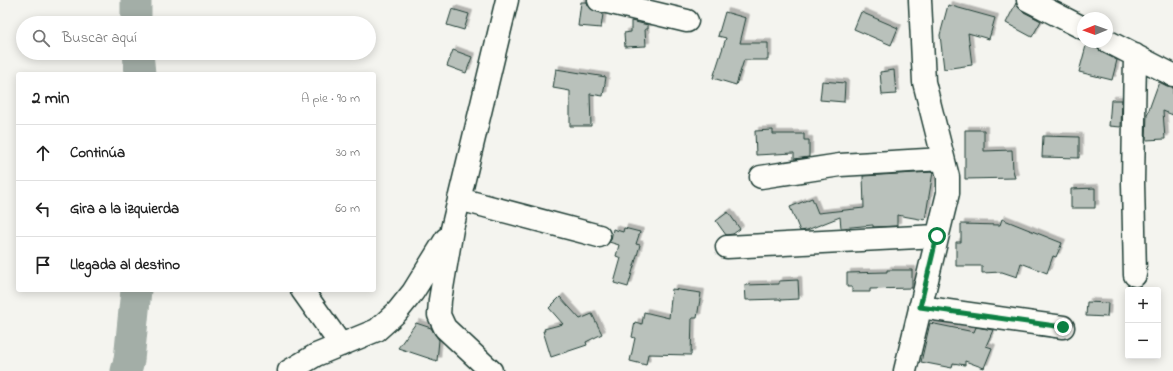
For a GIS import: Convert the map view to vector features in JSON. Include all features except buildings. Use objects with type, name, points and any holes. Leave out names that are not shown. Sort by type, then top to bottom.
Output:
[{"type":"street","points":[[491,371],[445,328],[439,315],[440,300],[452,229],[507,0]]},
{"type":"street","points":[[599,0],[687,22]]},
{"type":"street","points":[[905,371],[948,193],[948,177],[924,82],[920,0]]},
{"type":"street","points":[[1028,0],[1077,25]]},
{"type":"street","points":[[1113,43],[1173,75]]},
{"type":"street","points":[[1135,55],[1133,183],[1135,275]]},
{"type":"street","points":[[761,177],[840,165],[943,159]]},
{"type":"street","points":[[459,199],[599,236]]},
{"type":"street","points":[[289,371],[316,355],[377,330],[397,312],[413,292],[452,229]]},
{"type":"street","points":[[727,247],[937,236]]},
{"type":"street","points":[[303,292],[341,345]]},
{"type":"street","points":[[920,307],[1063,327]]},
{"type":"waterway","points":[[136,0],[136,16]]},
{"type":"waterway","points":[[139,60],[140,72]]},
{"type":"waterway","points":[[126,371],[129,360],[136,292]]},
{"type":"route","points":[[937,236],[920,307],[1063,327]]}]
